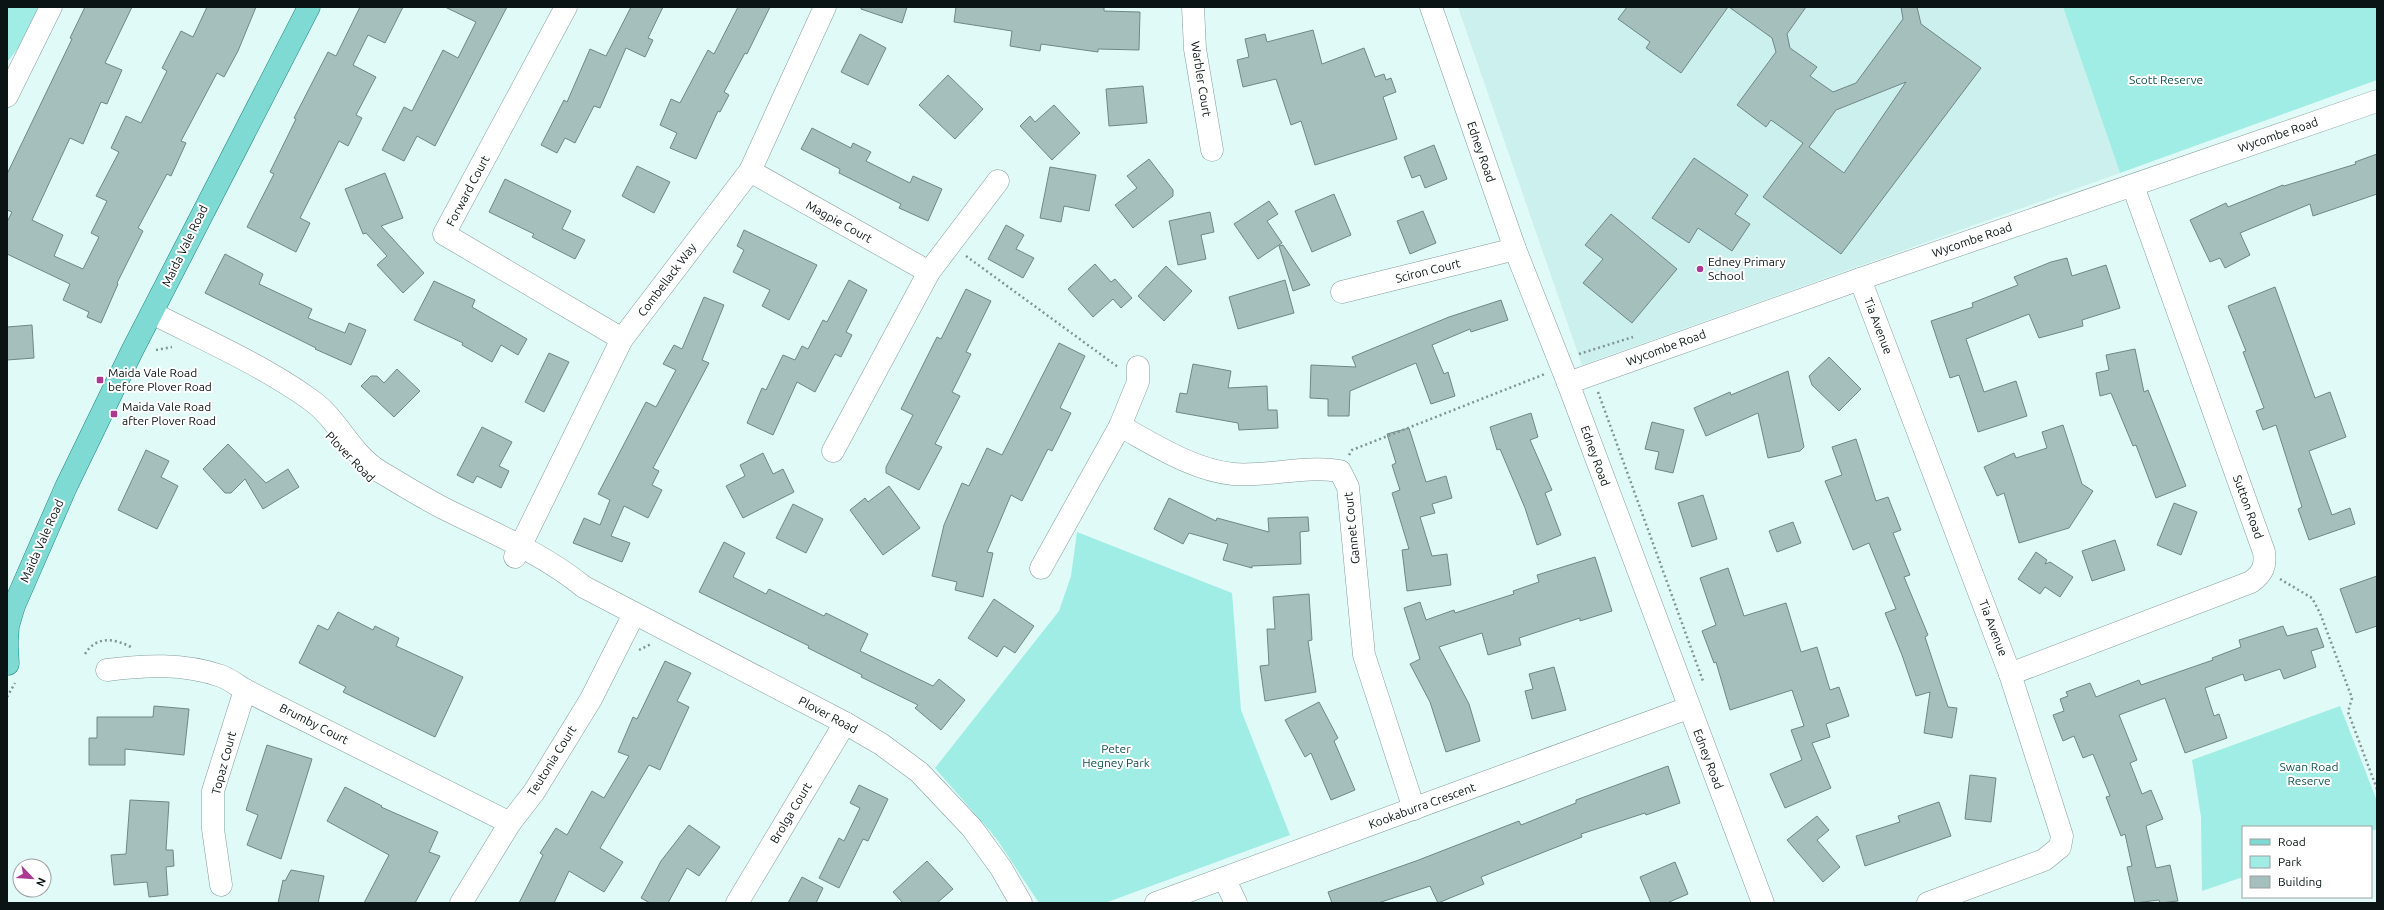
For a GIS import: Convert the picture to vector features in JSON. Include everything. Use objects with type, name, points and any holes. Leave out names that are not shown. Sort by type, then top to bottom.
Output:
[{"type":"main road","name":"Maida Vale Road","points":[[7,658],[8,626],[14,606],[66,487],[149,319],[309,7]]},
{"type":"main road","name":"Maida Vale Road","points":[[7,585],[66,487]]},
{"type":"street","points":[[8,92],[51,7]]},
{"type":"street","name":"Forward Court","points":[[566,7],[444,234],[622,339]]},
{"type":"street","name":"Combellack Way","points":[[518,552],[622,339],[750,171],[825,7]]},
{"type":"street","name":"Warbler Court","points":[[1193,7],[1195,49],[1212,150]]},
{"type":"street","name":"Edney Road","points":[[1430,7],[1515,249],[1565,375],[1688,708],[1763,903]]},
{"type":"street","name":"Wycombe Road","points":[[1565,375],[1591,374],[1860,279],[2377,101]]},
{"type":"street","name":"Magpie Court","points":[[750,171],[929,272]]},
{"type":"street","points":[[833,452],[929,272],[998,181]]},
{"type":"street","name":"Sutton Road","points":[[2133,186],[2264,552],[2266,563],[2264,570]]},
{"type":"street","name":"Sciron Court","points":[[1342,292],[1515,249]]},
{"type":"street","name":"Tia Avenue","points":[[1860,279],[2010,674],[2062,836],[2060,848],[2044,860],[1928,903]]},
{"type":"street","name":"Plover Road","points":[[149,319],[275,388],[311,413],[370,481],[518,552],[563,569],[584,587],[845,723],[881,744],[919,772],[972,828],[1001,868],[1021,903]]},
{"type":"street","points":[[1041,568],[1120,426],[1138,374]]},
{"type":"street","points":[[1120,426],[1171,453],[1207,468],[1233,474],[1325,468],[1340,471]]},
{"type":"street","name":"Gannet Court","points":[[1340,471],[1348,487],[1364,655],[1414,809]]},
{"type":"street","points":[[2010,674],[2251,582],[2264,570]]},
{"type":"street","name":"Teutonia Court","points":[[461,903],[510,823],[534,792],[591,699],[634,614]]},
{"type":"street","name":"Brumby Court","points":[[107,670],[148,665],[195,669],[222,676],[245,690],[510,823]]},
{"type":"street","name":"Topaz Court","points":[[221,885],[213,830],[213,791],[245,690]]},
{"type":"street","name":"Kookaburra Crescent","points":[[1156,903],[1688,708]]},
{"type":"street","name":"Brolga Court","points":[[737,903],[845,723]]},
{"type":"street","points":[[1224,878],[1236,903]]},
{"type":"path","points":[[950,245],[1138,374]]},
{"type":"path","points":[[151,352],[176,346]]},
{"type":"path","points":[[1591,374],[1706,688]]},
{"type":"path","points":[[1340,471],[1352,450],[1565,375]]},
{"type":"path","points":[[2264,570],[2312,598],[2352,698],[2348,712],[2377,789]]},
{"type":"path","points":[[85,654],[90,646],[99,641],[112,640],[136,650]]},
{"type":"path","points":[[615,651],[628,658],[638,650],[653,643]]},
{"type":"shaded area","name":"Edney Primary School","points":[[1458,7],[2063,7],[2120,173],[1582,365]]},
{"type":"green space","points":[[7,7],[41,7],[21,45],[7,62]]},
{"type":"green space","name":"Scott Reserve","points":[[2063,7],[2377,7],[2377,80],[2120,173]]},
{"type":"green space","name":"Peter Hegney Park","points":[[1077,532],[1232,593],[1241,710],[1290,835],[1105,903],[1039,903],[996,838],[935,768],[1059,611],[1071,576]]},
{"type":"green space","name":"Swan Road Reserve","points":[[2340,706],[2377,801],[2377,829],[2372,831],[2372,826],[2242,826],[2242,877],[2202,891],[2201,817],[2192,760]]},
{"type":"building","points":[[85,7],[132,7],[105,63],[122,70],[107,104],[101,102],[83,144],[70,138],[32,220],[63,235],[54,256],[83,269],[99,237],[91,233],[107,201],[96,196],[119,152],[111,148],[126,116],[141,123],[167,71],[162,68],[181,31],[193,37],[207,7],[256,7],[238,51],[224,77],[217,73],[181,141],[186,143],[171,176],[167,174],[138,228],[143,231],[117,283],[118,284],[101,323],[87,317],[89,312],[63,300],[70,284],[7,254],[7,222],[12,212],[7,210],[7,174],[72,39],[70,38]]},
{"type":"building","points":[[360,7],[403,7],[385,43],[368,35],[353,65],[376,77],[356,115],[362,118],[348,146],[339,141],[300,218],[310,223],[296,252],[247,227],[274,174],[270,172],[296,119],[294,118],[328,52],[336,56]]},
{"type":"building","points":[[445,7],[507,7],[435,146],[417,136],[404,161],[382,150],[404,107],[412,111],[443,50],[458,58],[476,22]]},
{"type":"building","points":[[631,7],[663,7],[648,38],[653,40],[645,57],[626,48],[600,108],[594,106],[575,143],[565,138],[557,153],[541,145],[564,100],[567,102],[590,49],[606,56]]},
{"type":"building","points":[[738,7],[770,7],[747,54],[745,53],[724,92],[729,95],[720,112],[718,111],[696,159],[670,148],[677,133],[660,125],[671,99],[680,103],[708,50],[714,54]]},
{"type":"building","points":[[861,7],[907,7],[902,23],[861,9]]},
{"type":"building","points":[[956,7],[1104,7],[1104,11],[1140,12],[1139,50],[1098,49],[1098,52],[1041,44],[1040,51],[1010,46],[1012,31],[954,22]]},
{"type":"building","points":[[1627,7],[1728,7],[1681,73],[1646,48],[1650,42],[1618,19]]},
{"type":"building","points":[[1729,7],[1806,7],[1787,34],[1790,48],[1817,67],[1810,76],[1833,92],[1856,83],[1903,19],[1901,7],[1917,7],[1921,24],[1981,68],[1841,254],[1763,197],[1803,143],[1771,120],[1766,127],[1737,105],[1776,52],[1772,38]],"holes":[[[1906,82],[1844,173],[1809,147],[1836,110]]]},
{"type":"building","points":[[1313,30],[1322,64],[1364,48],[1375,77],[1384,74],[1386,80],[1391,78],[1396,92],[1383,97],[1397,139],[1315,165],[1301,121],[1291,125],[1276,79],[1243,87],[1237,60],[1249,57],[1245,39],[1265,34],[1267,42]]},
{"type":"building","points":[[860,34],[886,48],[868,85],[841,72]]},
{"type":"building","points":[[948,75],[983,109],[955,139],[919,105]]},
{"type":"building","points":[[1143,86],[1147,123],[1109,126],[1106,89]]},
{"type":"building","points":[[1054,105],[1080,133],[1052,160],[1020,126],[1030,116],[1035,122]]},
{"type":"building","points":[[812,128],[851,148],[853,143],[871,152],[866,161],[910,183],[913,176],[942,189],[928,221],[899,208],[901,204],[839,173],[840,169],[801,149]]},
{"type":"building","points":[[1434,145],[1447,179],[1425,188],[1420,175],[1412,178],[1404,157]]},
{"type":"building","points":[[2377,154],[2377,194],[2313,216],[2310,204],[2240,233],[2250,255],[2225,268],[2220,258],[2210,262],[2190,220],[2226,203],[2228,207],[2283,185],[2284,186],[2356,164],[2355,162]]},
{"type":"building","points":[[1694,158],[1748,195],[1735,214],[1750,224],[1732,251],[1698,228],[1689,243],[1652,218]]},
{"type":"building","points":[[1149,159],[1173,190],[1173,196],[1133,228],[1115,205],[1137,188],[1127,176]]},
{"type":"building","points":[[637,166],[670,182],[654,213],[622,196]]},
{"type":"building","points":[[1050,167],[1096,175],[1089,211],[1064,206],[1061,222],[1040,218]]},
{"type":"building","points":[[385,173],[403,218],[381,226],[424,273],[403,293],[377,265],[387,256],[366,233],[363,234],[345,189]]},
{"type":"building","points":[[505,179],[571,211],[562,229],[585,240],[575,259],[532,237],[534,234],[489,212]]},
{"type":"building","points":[[1334,194],[1351,235],[1312,252],[1295,211]]},
{"type":"building","points":[[1269,201],[1278,214],[1267,221],[1282,243],[1258,259],[1234,224]]},
{"type":"building","points":[[1423,211],[1436,243],[1410,254],[1397,221]]},
{"type":"building","points":[[1210,212],[1214,232],[1201,235],[1206,259],[1178,265],[1169,221]]},
{"type":"building","points":[[1611,214],[1677,269],[1632,323],[1583,283],[1603,259],[1585,245]]},
{"type":"building","points":[[1006,225],[1024,235],[1016,249],[1034,258],[1023,278],[988,259]]},
{"type":"building","points":[[744,230],[817,265],[789,320],[762,306],[770,290],[733,272],[744,250],[737,246]]},
{"type":"building","points":[[1283,245],[1310,285],[1293,291],[1279,246]]},
{"type":"building","points":[[225,254],[263,274],[259,284],[312,309],[308,318],[345,333],[349,323],[366,330],[351,365],[315,349],[316,348],[205,293]]},
{"type":"building","points":[[2067,258],[2072,276],[2106,265],[2120,308],[2082,320],[2083,326],[2039,338],[2029,314],[1966,339],[1984,392],[2016,381],[2027,416],[1978,432],[1959,375],[1950,378],[1931,321],[1973,307],[1972,303],[2018,285],[2014,277],[2051,262]]},
{"type":"building","points":[[1095,264],[1111,282],[1115,279],[1132,298],[1121,308],[1113,299],[1093,317],[1068,289]]},
{"type":"building","points":[[1166,266],[1192,291],[1164,321],[1138,296]]},
{"type":"building","points":[[849,280],[867,290],[846,332],[852,335],[841,357],[835,354],[815,392],[797,382],[773,435],[747,423],[762,388],[766,390],[783,355],[795,360],[802,346],[808,349],[823,320],[827,322]]},
{"type":"building","points":[[1285,280],[1294,313],[1238,329],[1229,297]]},
{"type":"building","points":[[434,281],[475,300],[472,307],[527,339],[518,355],[501,345],[492,362],[462,345],[463,343],[414,320]]},
{"type":"building","points":[[2275,287],[2315,398],[2330,392],[2346,437],[2309,451],[2332,515],[2350,508],[2355,524],[2309,540],[2298,509],[2302,507],[2276,425],[2263,430],[2256,411],[2264,408],[2243,352],[2246,351],[2228,306]]},
{"type":"building","points":[[966,289],[991,301],[966,352],[971,354],[952,392],[960,396],[935,444],[942,447],[919,490],[886,473],[886,467],[913,415],[901,409],[937,337],[941,339]]},
{"type":"building","points":[[704,297],[724,305],[702,360],[709,363],[653,468],[659,471],[652,485],[662,490],[648,518],[624,506],[611,536],[630,543],[622,562],[573,543],[584,518],[600,525],[610,500],[598,494],[646,402],[656,407],[676,370],[663,364],[674,345],[682,349]]},
{"type":"building","points":[[1501,300],[1508,320],[1471,332],[1470,329],[1432,345],[1444,374],[1448,372],[1455,396],[1431,404],[1416,363],[1350,391],[1349,416],[1328,416],[1328,399],[1310,398],[1311,365],[1356,367],[1352,357],[1449,317]]},
{"type":"building","points":[[32,325],[34,358],[7,360],[7,327]]},
{"type":"building","points":[[1059,343],[1085,356],[1060,408],[1071,413],[1052,451],[1048,449],[1022,501],[1011,495],[987,552],[993,553],[983,597],[955,590],[957,582],[932,576],[944,525],[962,483],[969,486],[987,448],[1002,455]]},
{"type":"building","points":[[2135,349],[2144,392],[2148,390],[2186,486],[2156,498],[2136,445],[2133,446],[2111,393],[2100,396],[2096,373],[2109,370],[2106,355]]},
{"type":"building","points":[[549,353],[569,362],[544,412],[525,402]]},
{"type":"building","points":[[1829,357],[1861,389],[1839,411],[1812,385],[1809,376]]},
{"type":"building","points":[[1193,364],[1231,371],[1228,388],[1267,386],[1268,410],[1277,410],[1278,428],[1239,430],[1238,423],[1176,412],[1180,393],[1187,394]]},
{"type":"building","points":[[397,369],[420,391],[394,417],[361,386],[371,376],[377,376],[384,383]]},
{"type":"building","points":[[1788,371],[1804,447],[1800,451],[1768,458],[1758,413],[1706,436],[1694,408],[1730,392],[1731,395]]},
{"type":"building","points":[[1531,413],[1538,437],[1530,440],[1552,490],[1545,493],[1561,535],[1537,545],[1525,508],[1500,449],[1497,450],[1490,427]]},
{"type":"building","points":[[1652,422],[1684,430],[1673,473],[1655,469],[1659,452],[1645,449]]},
{"type":"building","points":[[2063,425],[2082,484],[2093,491],[2069,528],[2019,543],[2004,493],[1997,496],[1984,467],[2014,453],[2016,458],[2047,448],[2042,432]]},
{"type":"building","points":[[482,427],[512,442],[499,466],[509,471],[501,488],[477,476],[473,483],[457,475]]},
{"type":"building","points":[[1409,428],[1426,482],[1446,476],[1452,498],[1432,504],[1435,513],[1420,517],[1432,556],[1447,554],[1451,585],[1407,591],[1402,550],[1409,549],[1392,493],[1400,490],[1392,465],[1396,463],[1387,434]]},
{"type":"building","points":[[1856,439],[1876,501],[1888,497],[1901,530],[1893,533],[1910,575],[1904,577],[1928,635],[1925,637],[1948,707],[1957,708],[1952,738],[1924,733],[1930,692],[1916,696],[1902,655],[1885,613],[1896,609],[1869,543],[1853,550],[1825,481],[1842,475],[1832,447]]},
{"type":"building","points":[[228,444],[266,483],[288,469],[299,487],[263,509],[245,479],[231,493],[225,493],[203,469]]},
{"type":"building","points":[[146,450],[169,461],[161,477],[178,486],[157,529],[118,510]]},
{"type":"building","points":[[763,453],[773,474],[783,469],[794,492],[743,518],[726,486],[745,476],[740,465]]},
{"type":"building","points":[[889,486],[920,528],[883,555],[850,510],[865,498],[868,502]]},
{"type":"building","points":[[1703,495],[1717,539],[1692,547],[1678,503]]},
{"type":"building","points":[[1169,498],[1216,521],[1217,518],[1269,532],[1268,518],[1308,517],[1309,531],[1300,532],[1301,564],[1252,566],[1252,568],[1223,560],[1228,544],[1189,533],[1183,544],[1154,529]]},
{"type":"building","points":[[2174,503],[2197,512],[2181,555],[2157,545]]},
{"type":"building","points":[[793,504],[823,519],[806,553],[776,538]]},
{"type":"building","points":[[1793,522],[1801,543],[1777,552],[1769,531]]},
{"type":"building","points":[[2115,540],[2125,570],[2092,581],[2082,551]]},
{"type":"building","points":[[724,542],[745,553],[733,577],[766,594],[769,589],[824,616],[826,613],[868,634],[860,651],[933,686],[939,679],[965,700],[941,730],[915,708],[918,705],[861,677],[862,675],[808,648],[809,646],[699,592]]},
{"type":"building","points":[[2036,552],[2047,560],[2045,564],[2050,562],[2073,577],[2060,597],[2045,587],[2040,594],[2018,579]]},
{"type":"building","points":[[1595,557],[1612,611],[1580,621],[1580,618],[1519,638],[1521,645],[1488,655],[1482,633],[1439,647],[1469,704],[1480,741],[1446,752],[1430,702],[1410,664],[1420,659],[1404,608],[1420,602],[1426,620],[1454,610],[1455,613],[1514,594],[1513,591],[1539,582],[1537,575]]},
{"type":"building","points":[[1728,568],[1744,616],[1786,603],[1801,652],[1817,647],[1830,690],[1839,687],[1849,716],[1826,724],[1830,737],[1812,743],[1831,788],[1785,808],[1770,774],[1802,760],[1791,730],[1804,726],[1792,690],[1730,710],[1716,662],[1714,663],[1702,631],[1716,625],[1700,578]]},
{"type":"building","points":[[2377,576],[2377,626],[2356,633],[2340,589]]},
{"type":"building","points":[[1309,594],[1312,640],[1308,641],[1316,692],[1265,701],[1260,666],[1269,665],[1267,629],[1275,629],[1273,597]]},
{"type":"building","points":[[994,599],[1034,626],[1015,653],[1004,646],[997,657],[968,638]]},
{"type":"building","points":[[338,612],[373,630],[375,626],[399,638],[396,646],[463,677],[435,737],[343,692],[346,687],[299,663],[318,625],[328,630]]},
{"type":"building","points":[[2283,626],[2287,636],[2317,628],[2324,647],[2311,651],[2316,667],[2284,679],[2280,669],[2245,681],[2243,674],[2205,688],[2214,716],[2219,714],[2227,738],[2185,753],[2165,698],[2119,715],[2137,760],[2130,763],[2142,794],[2151,790],[2163,819],[2146,826],[2156,868],[2170,865],[2178,901],[2160,903],[2159,900],[2135,903],[2127,867],[2132,866],[2125,834],[2121,836],[2106,797],[2110,796],[2093,754],[2083,758],[2074,736],[2063,741],[2053,715],[2064,711],[2060,699],[2068,696],[2066,692],[2090,683],[2096,697],[2139,680],[2141,685],[2213,660],[2212,658],[2241,647],[2239,640]]},
{"type":"building","points":[[665,661],[691,673],[677,701],[689,707],[660,770],[649,765],[600,848],[623,862],[604,892],[569,871],[554,903],[519,903],[543,855],[540,853],[556,828],[567,835],[592,791],[604,798],[629,756],[618,752],[633,717],[637,719]]},
{"type":"building","points":[[1554,667],[1566,710],[1532,719],[1525,691],[1533,689],[1529,674]]},
{"type":"building","points":[[1319,702],[1338,738],[1334,741],[1355,790],[1331,800],[1311,753],[1305,757],[1285,720]]},
{"type":"building","points":[[154,706],[189,709],[184,755],[125,749],[125,765],[89,765],[89,738],[97,738],[97,717],[153,717]]},
{"type":"building","points":[[267,745],[312,759],[281,859],[247,845],[258,815],[246,810]]},
{"type":"building","points":[[1668,766],[1680,803],[1646,815],[1645,813],[1581,834],[1582,837],[1481,877],[1484,884],[1438,903],[1430,886],[1378,903],[1332,903],[1328,892],[1416,861],[1519,821],[1521,825],[1576,803],[1576,800]]},
{"type":"building","points":[[1970,775],[1996,778],[1991,822],[1965,819]]},
{"type":"building","points":[[859,785],[888,799],[868,841],[863,839],[839,888],[819,878],[839,838],[844,841],[860,808],[850,803]]},
{"type":"building","points":[[345,787],[382,806],[381,807],[438,832],[429,852],[440,856],[415,903],[364,903],[389,855],[327,821]]},
{"type":"building","points":[[130,800],[169,802],[166,850],[173,850],[174,866],[166,867],[168,895],[149,897],[147,882],[114,885],[111,855],[126,854]]},
{"type":"building","points":[[1939,802],[1951,836],[1865,866],[1856,836],[1900,822],[1898,816]]},
{"type":"building","points":[[1817,816],[1829,830],[1817,840],[1840,867],[1823,882],[1787,840]]},
{"type":"building","points":[[689,825],[720,847],[699,876],[687,868],[668,903],[650,903],[641,898],[661,861]]},
{"type":"building","points":[[927,861],[953,889],[937,903],[903,903],[893,892]]},
{"type":"building","points":[[1675,862],[1688,894],[1667,903],[1651,903],[1640,877]]},
{"type":"building","points":[[291,870],[324,876],[318,903],[278,903],[283,880],[285,881]]},
{"type":"building","points":[[802,877],[823,888],[816,903],[788,903]]},
{"type":"place","name":"Edney Primary School","points":[[1700,269]]},
{"type":"place","name":"Maida Vale Road before Plover Road","points":[[100,380]]},
{"type":"place","name":"Maida Vale Road after Plover Road","points":[[114,414]]}]
